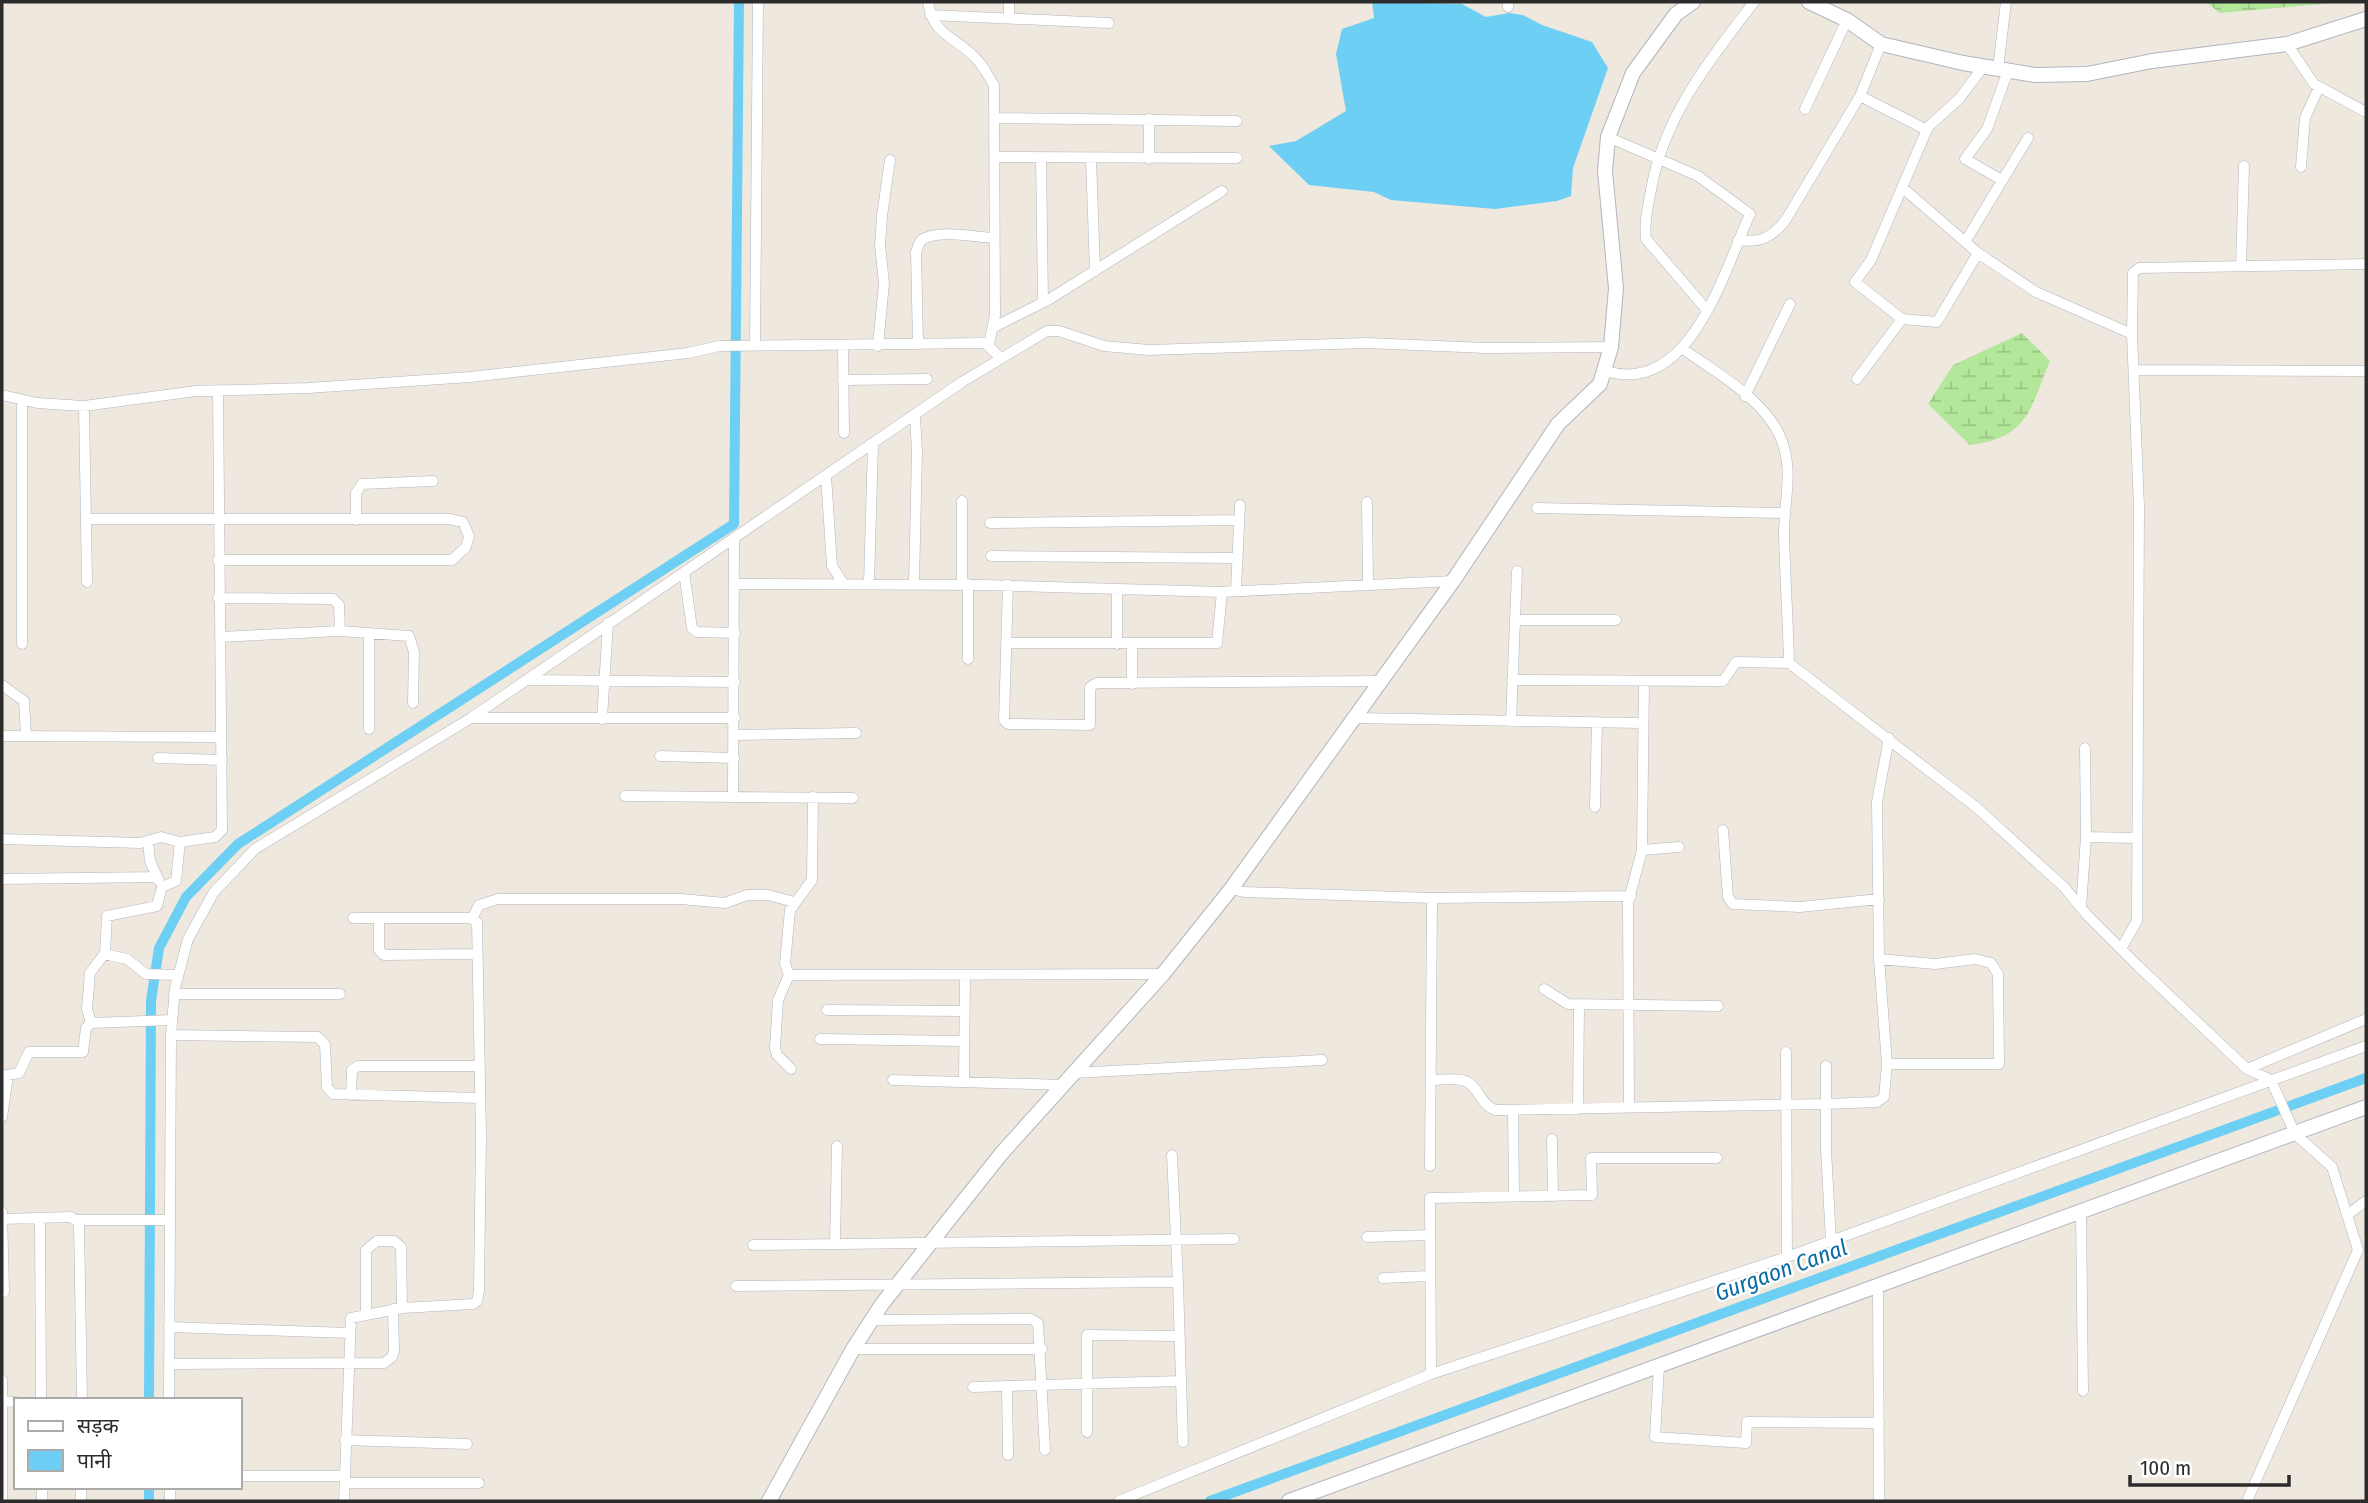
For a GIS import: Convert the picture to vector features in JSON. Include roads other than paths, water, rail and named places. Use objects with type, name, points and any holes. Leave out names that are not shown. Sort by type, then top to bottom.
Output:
[{"type":"street","points":[[752,345],[758,2]]},
{"type":"street","points":[[928,2],[930,15],[937,28],[979,61],[994,85],[995,350]]},
{"type":"street","points":[[1009,2],[1009,18]]},
{"type":"street","points":[[769,1501],[853,1349],[895,1286],[1001,1154],[1163,974],[1231,888],[1453,581],[1558,424],[1600,384],[1611,347],[1616,288],[1605,171],[1608,137],[1633,73],[1676,13],[1693,2]]},
{"type":"street","points":[[1706,309],[1646,239],[1644,226],[1657,158],[1692,83],[1754,2]]},
{"type":"street","points":[[1809,2],[1847,20],[1881,44],[2035,75],[2087,74],[2152,61],[2287,44],[2366,19]]},
{"type":"street","points":[[2000,178],[1965,159],[1987,129],[2006,2]]},
{"type":"street","points":[[930,15],[1109,23]]},
{"type":"street","points":[[1805,109],[1847,20]]},
{"type":"street","points":[[1738,240],[1755,242],[1774,235],[1860,96],[1881,44]]},
{"type":"street","points":[[2287,44],[2319,87],[2366,112]]},
{"type":"street","points":[[1978,253],[1937,322],[1929,324],[1902,319],[1855,282],[1871,260],[1904,190],[1927,130],[1996,69]]},
{"type":"street","points":[[2301,167],[2305,118],[2319,87]]},
{"type":"street","points":[[1860,96],[1927,130]]},
{"type":"street","points":[[996,118],[1237,121]]},
{"type":"street","points":[[1149,119],[1149,159]]},
{"type":"street","points":[[1606,371],[1622,376],[1651,372],[1683,349],[1706,309],[1750,214],[1698,176],[1608,137]]},
{"type":"street","points":[[1965,242],[2000,178],[2028,138]]},
{"type":"street","points":[[995,157],[1237,158]]},
{"type":"street","points":[[1041,157],[1043,302]]},
{"type":"street","points":[[1091,158],[1095,271]]},
{"type":"street","points":[[878,346],[884,283],[880,246],[890,160]]},
{"type":"street","points":[[2241,266],[2244,166]]},
{"type":"street","points":[[1904,190],[1978,253],[2036,292],[2132,334]]},
{"type":"street","points":[[993,327],[1043,302],[1222,191]]},
{"type":"street","points":[[918,344],[916,252],[920,242],[924,238],[942,236],[994,238]]},
{"type":"street","points":[[2121,949],[2137,921],[2139,507],[2131,280],[2139,268],[2366,264]]},
{"type":"street","points":[[1745,396],[1790,304]]},
{"type":"street","points":[[1857,379],[1902,319]]},
{"type":"street","points":[[169,1398],[171,1035],[174,994],[177,975],[200,914],[226,876],[255,849],[471,718],[528,680],[915,415],[995,350],[1047,331],[1059,331],[1104,346],[1149,349],[1367,343],[1486,348],[1611,347]]},
{"type":"street","points":[[2,395],[22,400],[84,406],[218,390],[330,387],[470,377],[688,353],[729,345],[878,346],[949,341],[995,350]]},
{"type":"street","points":[[843,345],[844,433]]},
{"type":"street","points":[[1683,349],[1745,396],[1778,433],[1790,467],[1785,513],[1789,663]]},
{"type":"street","points":[[2134,370],[2366,371]]},
{"type":"street","points":[[843,380],[927,379]]},
{"type":"street","points":[[2,839],[148,842],[161,837],[180,842],[221,833],[218,390]]},
{"type":"street","points":[[22,400],[22,644]]},
{"type":"street","points":[[84,406],[87,582]]},
{"type":"street","points":[[914,584],[917,452],[915,415]]},
{"type":"street","points":[[869,583],[873,444]]},
{"type":"street","points":[[826,476],[832,566],[843,583]]},
{"type":"street","points":[[356,520],[356,493],[362,484],[433,481]]},
{"type":"street","points":[[962,501],[968,659]]},
{"type":"street","points":[[1367,502],[1367,585]]},
{"type":"street","points":[[1237,589],[1236,558],[1240,505]]},
{"type":"street","points":[[1536,508],[1785,513]]},
{"type":"street","points":[[87,519],[458,520],[467,526],[469,542],[452,560],[218,560]]},
{"type":"street","points":[[990,523],[1239,520]]},
{"type":"street","points":[[733,796],[734,539]]},
{"type":"street","points":[[991,556],[1236,558]]},
{"type":"street","points":[[1511,721],[1517,571]]},
{"type":"street","points":[[684,572],[692,628],[697,632],[735,633]]},
{"type":"street","points":[[734,584],[965,584],[1222,592],[1237,589],[1453,581]]},
{"type":"street","points":[[1007,585],[1004,720],[1008,724],[1087,726],[1091,721],[1092,684],[1379,681]]},
{"type":"street","points":[[1117,589],[1117,644]]},
{"type":"street","points":[[1007,643],[1217,643],[1222,592]]},
{"type":"street","points":[[218,598],[333,599],[339,605],[340,631]]},
{"type":"street","points":[[1515,620],[1616,620]]},
{"type":"street","points":[[602,719],[608,623]]},
{"type":"street","points":[[220,637],[340,631],[405,634],[412,640],[413,703]]},
{"type":"street","points":[[369,634],[369,729]]},
{"type":"street","points":[[1132,644],[1132,684]]},
{"type":"street","points":[[1512,680],[1723,681],[1736,663],[1789,663],[1976,807],[2064,887],[2121,949],[2247,1069],[2271,1080],[2295,1134],[2332,1167],[2362,1251],[2247,1501]]},
{"type":"street","points":[[528,680],[735,682]]},
{"type":"street","points":[[1629,1108],[1627,1004],[1631,896],[1642,850],[1641,723],[1644,681]]},
{"type":"street","points":[[2,685],[24,701],[26,735]]},
{"type":"street","points":[[471,718],[735,718]]},
{"type":"street","points":[[1354,718],[1641,723]]},
{"type":"street","points":[[1595,807],[1597,722]]},
{"type":"street","points":[[733,735],[856,733]]},
{"type":"street","points":[[2,736],[220,737]]},
{"type":"street","points":[[1432,1080],[1462,1080],[1472,1085],[1486,1107],[1513,1110],[1826,1104],[1877,1102],[1884,1097],[1887,1064],[1879,959],[1877,802],[1889,738]]},
{"type":"street","points":[[2081,908],[2086,837],[2085,748]]},
{"type":"street","points":[[660,756],[734,758]]},
{"type":"street","points":[[158,758],[222,760]]},
{"type":"street","points":[[625,796],[853,799]]},
{"type":"street","points":[[791,1069],[777,1055],[775,1048],[778,1000],[789,975],[785,964],[790,910],[793,902],[808,888],[812,880],[813,797]]},
{"type":"street","points":[[1723,830],[1728,897],[1733,904],[1800,907],[1879,899]]},
{"type":"street","points":[[2086,837],[2137,838]]},
{"type":"street","points":[[91,1023],[87,1009],[90,973],[104,954],[107,916],[155,908],[159,904],[162,887],[148,842]]},
{"type":"street","points":[[162,887],[176,881],[180,842]]},
{"type":"street","points":[[1642,850],[1679,847]]},
{"type":"street","points":[[2,879],[157,877]]},
{"type":"street","points":[[1231,888],[1244,892],[1432,898],[1631,896]]},
{"type":"street","points":[[472,919],[479,905],[498,899],[681,899],[725,903],[747,895],[793,902]]},
{"type":"street","points":[[1430,1166],[1432,898]]},
{"type":"street","points":[[353,918],[472,919]]},
{"type":"street","points":[[379,918],[379,950],[384,955],[478,954]]},
{"type":"street","points":[[344,1501],[351,1318],[397,1308],[469,1305],[477,1301],[480,1098],[478,927],[472,919]]},
{"type":"street","points":[[104,954],[127,959],[141,972],[177,975]]},
{"type":"street","points":[[1879,959],[1935,964],[1975,959],[1990,963],[1998,974],[1999,1064],[1887,1064]]},
{"type":"street","points":[[789,975],[1163,974]]},
{"type":"street","points":[[964,1082],[965,975]]},
{"type":"street","points":[[1545,989],[1567,1004],[1718,1006]]},
{"type":"street","points":[[174,994],[340,994]]},
{"type":"street","points":[[1578,1005],[1578,1110]]},
{"type":"street","points":[[827,1010],[964,1011]]},
{"type":"street","points":[[2247,1069],[2366,1019]]},
{"type":"street","points":[[2,1118],[5,1076],[19,1073],[29,1052],[83,1052],[86,1028],[91,1023],[172,1020]]},
{"type":"street","points":[[171,1035],[318,1037],[325,1045],[328,1090],[351,1095],[480,1098]]},
{"type":"street","points":[[820,1039],[964,1041]]},
{"type":"street","points":[[1119,1501],[1432,1374],[1787,1257],[2366,1046]]},
{"type":"street","points":[[1786,1052],[1787,1257]]},
{"type":"street","points":[[892,1080],[964,1082],[1068,1079],[1322,1060]]},
{"type":"street","points":[[351,1095],[352,1070],[358,1066],[479,1066]]},
{"type":"street","points":[[1826,1066],[1832,1241]]},
{"type":"street","points":[[1289,1501],[1309,1498],[1659,1365],[2366,1107]]},
{"type":"street","points":[[1513,1110],[1514,1196]]},
{"type":"street","points":[[1552,1139],[1553,1196]]},
{"type":"street","points":[[835,1244],[837,1146]]},
{"type":"street","points":[[1172,1155],[1183,1442]]},
{"type":"street","points":[[1432,1374],[1428,1235],[1430,1198],[1592,1195],[1591,1158],[1717,1158]]},
{"type":"street","points":[[2347,1215],[2366,1201]]},
{"type":"street","points":[[2081,1211],[2083,1391]]},
{"type":"street","points":[[2,1212],[4,1292]]},
{"type":"street","points":[[2,1219],[169,1220]]},
{"type":"street","points":[[40,1219],[41,1398]]},
{"type":"street","points":[[78,1220],[82,1398]]},
{"type":"street","points":[[1367,1237],[1428,1235]]},
{"type":"street","points":[[753,1245],[1234,1240]]},
{"type":"street","points":[[169,1364],[384,1363],[393,1357],[401,1247],[394,1241],[377,1241],[366,1250],[366,1313]]},
{"type":"street","points":[[1383,1278],[1429,1276]]},
{"type":"street","points":[[736,1286],[1178,1282]]},
{"type":"street","points":[[1878,1285],[1879,1501]]},
{"type":"street","points":[[873,1320],[1031,1319],[1038,1322],[1042,1349],[1045,1450]]},
{"type":"street","points":[[169,1327],[349,1333]]},
{"type":"street","points":[[1087,1432],[1084,1343],[1087,1335],[1178,1336]]},
{"type":"street","points":[[853,1349],[1042,1349]]},
{"type":"street","points":[[1659,1365],[1656,1437],[1746,1443],[1747,1422],[1879,1423]]},
{"type":"street","points":[[2,1380],[2,1501]]},
{"type":"street","points":[[973,1387],[1181,1381]]},
{"type":"street","points":[[1007,1386],[1008,1455]]},
{"type":"street","points":[[345,1440],[467,1444]]},
{"type":"street","points":[[242,1476],[478,1483]]},
{"type":"water","points":[[1372,2],[1462,4],[1486,17],[1509,13],[1523,15],[1542,25],[1592,42],[1608,68],[1573,168],[1571,196],[1557,201],[1495,209],[1391,200],[1374,192],[1309,185],[1269,146],[1296,141],[1346,111],[1336,54],[1342,29],[1374,18]]},
{"type":"waterway","points":[[149,1398],[151,1001],[159,948],[186,897],[238,844],[734,524],[739,2]]},
{"type":"waterway","name":"Gurgaon Canal","points":[[1210,1501],[2366,1078]]},
{"type":"waterway","points":[[149,1489],[149,1501]]}]
